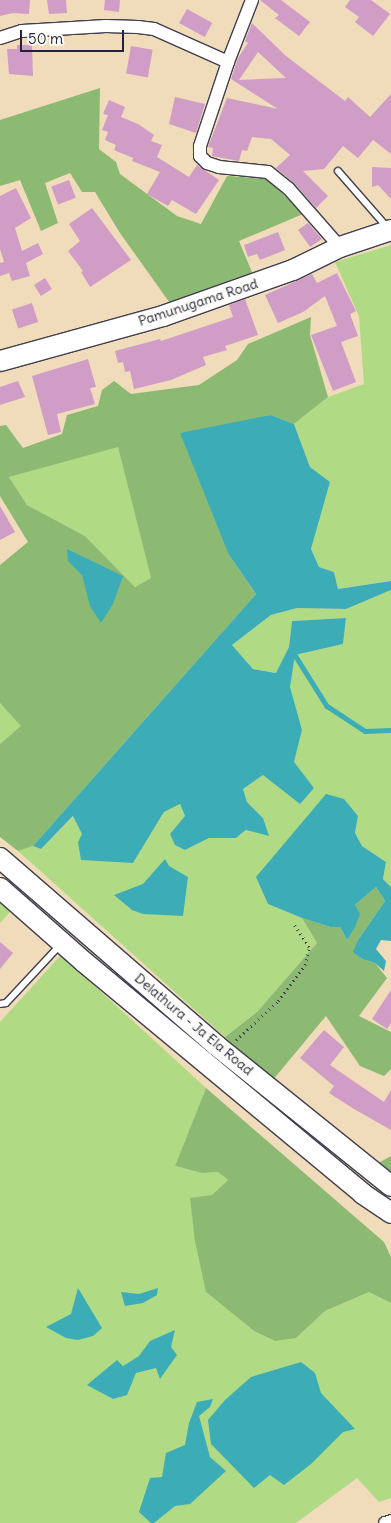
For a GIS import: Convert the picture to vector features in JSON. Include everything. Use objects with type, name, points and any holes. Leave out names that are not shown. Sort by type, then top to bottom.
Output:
[{"type":"main road","name":"Pamunugama Road","points":[[0,361],[163,316],[293,270],[340,247],[390,230]]},
{"type":"main road","name":"Delathura - Ja Ela Road","points":[[0,858],[224,1051],[391,1186]]},
{"type":"main road","name":"Delathura - Ja Ela Road","points":[[0,888],[356,1188],[391,1214]]},
{"type":"street","points":[[252,0],[228,62],[200,146],[200,156],[207,164],[219,167],[268,172],[289,189],[340,247]]},
{"type":"street","points":[[0,38],[22,31],[106,26],[138,27],[154,29],[228,62]]},
{"type":"street","points":[[385,1523],[391,1521]]},
{"type":"lane","points":[[338,171],[390,230]]},
{"type":"lane","points":[[0,1004],[6,1003],[28,977],[63,943]]},
{"type":"path","points":[[224,1051],[278,1001],[304,965],[309,947],[294,925]]},
{"type":"green space","points":[[100,88],[99,149],[116,162],[120,174],[177,216],[201,224],[227,176],[268,179],[303,214],[239,241],[254,277],[172,306],[120,233],[95,192],[82,192],[70,173],[45,183],[58,223],[41,231],[20,180],[0,186],[0,120]]},
{"type":"green space","points":[[391,245],[391,581],[338,589],[334,572],[319,567],[311,549],[330,482],[310,467],[294,424],[328,397],[364,384],[359,316],[335,262]]},
{"type":"green space","points":[[311,317],[310,335],[328,397],[294,424],[271,415],[250,421],[229,555],[256,594],[33,846],[18,851],[0,837],[0,744],[21,726],[0,703],[0,565],[28,542],[0,496],[0,426],[6,425],[23,448],[62,434],[67,415],[98,406],[102,390],[114,381],[131,394],[199,385],[237,360],[248,344]],"holes":[[[118,447],[151,578],[135,587],[85,536],[27,505],[9,477]]]},
{"type":"green space","points":[[118,446],[151,578],[135,587],[85,536],[27,505],[9,477]]},
{"type":"green space","points":[[391,590],[391,887],[383,879],[386,862],[362,846],[355,833],[358,816],[268,904],[302,918],[317,943],[257,1012],[225,1037],[18,851],[33,846],[41,849],[74,816],[82,834],[109,860],[133,863],[164,812],[180,804],[185,816],[185,850],[209,838],[236,838],[263,818],[247,802],[243,789],[263,775],[294,762],[302,730],[289,687],[295,655],[343,644],[346,618],[292,621],[289,647],[277,673],[253,669],[232,645],[271,615],[297,608],[346,609]]},
{"type":"green space","points":[[0,703],[22,726],[0,744]]},
{"type":"green space","points":[[376,887],[385,901],[358,940],[354,952],[362,959],[375,963],[387,978],[359,1016],[391,1032],[391,1069],[384,1076],[360,1066],[326,1016],[272,1081],[239,1053],[225,1037],[257,1012],[317,943],[302,918],[330,927],[340,927],[347,940],[355,905]]},
{"type":"green space","points":[[0,902],[11,911],[0,923]]},
{"type":"green space","points":[[61,955],[206,1088],[175,1166],[202,1173],[218,1172],[228,1180],[212,1195],[206,1292],[254,1331],[275,1341],[296,1338],[325,1311],[369,1292],[391,1303],[391,1498],[379,1502],[357,1478],[296,1523],[0,1523],[0,1022]]},
{"type":"green space","points":[[206,1088],[384,1242],[391,1257],[391,1303],[369,1292],[325,1311],[296,1338],[275,1341],[254,1331],[206,1292],[195,1241],[190,1198],[212,1195],[228,1180],[218,1172],[202,1173],[175,1166]]},
{"type":"green space","points":[[391,1156],[391,1178],[373,1166]]},
{"type":"water","points":[[271,415],[294,424],[310,467],[330,482],[311,549],[319,567],[334,572],[338,589],[391,581],[391,590],[346,609],[297,608],[271,615],[232,645],[253,669],[276,673],[289,647],[292,621],[346,618],[343,644],[295,655],[290,687],[302,730],[294,762],[314,788],[300,804],[263,775],[243,789],[247,802],[263,818],[269,836],[246,830],[236,838],[209,838],[185,850],[175,845],[170,834],[185,816],[180,804],[164,812],[133,863],[81,860],[78,842],[82,834],[73,816],[41,849],[33,846],[256,594],[229,555],[180,433]]},
{"type":"water","points":[[67,549],[123,576],[113,604],[101,623],[90,606],[82,575],[68,561]]},
{"type":"water","points":[[326,794],[344,799],[358,816],[355,833],[362,846],[386,862],[383,879],[391,887],[391,941],[381,940],[376,949],[386,961],[384,971],[375,963],[362,959],[353,952],[358,940],[385,901],[376,887],[355,905],[360,914],[347,940],[340,927],[330,927],[268,904],[256,877]]},
{"type":"water","points":[[165,859],[169,866],[188,877],[183,916],[143,914],[132,910],[114,895],[143,884]]},
{"type":"water","points":[[78,1288],[102,1328],[93,1336],[78,1340],[66,1338],[46,1327],[71,1314]]},
{"type":"water","points":[[158,1288],[157,1295],[143,1303],[125,1306],[121,1292],[139,1294]]},
{"type":"water","points":[[175,1330],[171,1347],[177,1355],[160,1379],[156,1368],[136,1373],[127,1395],[113,1399],[87,1385],[117,1360],[123,1366],[139,1356],[150,1341]]},
{"type":"water","points":[[301,1362],[315,1373],[321,1393],[355,1429],[343,1432],[311,1464],[284,1485],[270,1475],[254,1488],[211,1444],[208,1420],[225,1400],[251,1377]]},
{"type":"water","points":[[213,1399],[210,1407],[199,1416],[210,1457],[226,1471],[190,1504],[175,1506],[154,1523],[151,1523],[139,1512],[150,1478],[162,1477],[166,1453],[185,1445],[189,1423],[197,1402]]},
{"type":"building","points":[[0,0],[30,0],[29,14],[13,13],[0,16]]},
{"type":"building","points":[[47,0],[66,0],[67,13],[49,14]]},
{"type":"building","points":[[105,0],[120,0],[119,12],[104,10]]},
{"type":"building","points":[[260,0],[281,0],[310,22],[299,36],[275,18],[279,15]]},
{"type":"building","points":[[350,0],[371,0],[390,14],[373,36],[355,22],[359,17],[345,7]]},
{"type":"building","points":[[187,9],[212,23],[205,37],[179,23]]},
{"type":"building","points":[[252,23],[286,56],[345,101],[348,97],[370,117],[391,94],[391,154],[373,140],[358,158],[343,146],[324,169],[303,171],[328,196],[316,208],[295,184],[276,168],[290,155],[271,139],[252,137],[247,151],[242,150],[239,161],[212,156],[213,148],[208,147],[227,98],[278,109],[231,79],[238,58],[248,43],[245,41]],"holes":[[[258,52],[286,78],[239,80]]]},
{"type":"building","points":[[17,45],[32,45],[33,76],[9,74],[7,49],[17,49]]},
{"type":"building","points":[[131,46],[153,50],[148,77],[126,74]]},
{"type":"building","points":[[175,97],[205,104],[196,133],[169,124]]},
{"type":"building","points":[[109,100],[125,107],[121,117],[138,124],[154,135],[151,141],[162,145],[157,157],[189,177],[197,165],[219,180],[196,214],[172,200],[168,206],[147,194],[160,172],[132,161],[133,158],[114,150],[116,145],[105,140],[108,132],[102,130],[108,115],[103,114]]},
{"type":"building","points":[[372,167],[391,168],[391,199],[378,185],[372,187]]},
{"type":"building","points":[[69,180],[76,198],[58,205],[51,187]]},
{"type":"building","points":[[16,188],[31,218],[15,228],[22,251],[38,243],[43,254],[26,263],[30,276],[12,281],[9,273],[0,276],[0,263],[4,262],[0,249],[0,196]]},
{"type":"building","points":[[92,208],[131,260],[90,287],[81,272],[83,271],[68,251],[80,241],[69,224]]},
{"type":"building","points":[[308,223],[322,239],[310,247],[298,230]]},
{"type":"building","points":[[278,232],[285,250],[260,260],[257,254],[248,257],[244,245]]},
{"type":"building","points":[[337,273],[356,311],[350,314],[358,336],[341,342],[356,382],[333,391],[311,335],[337,326],[325,296],[303,312],[278,323],[265,295],[312,274],[317,283]]},
{"type":"building","points":[[45,278],[52,289],[41,296],[34,285]]},
{"type":"building","points":[[245,299],[258,335],[225,346],[227,350],[203,357],[206,365],[171,380],[134,389],[130,371],[125,372],[123,362],[118,363],[115,351],[160,339],[161,341],[233,317],[229,305]]},
{"type":"building","points":[[32,303],[38,322],[18,329],[12,309]]},
{"type":"building","points":[[88,359],[96,387],[90,388],[95,404],[57,414],[61,432],[48,435],[32,376]]},
{"type":"building","points":[[18,381],[25,397],[0,405],[0,387]]},
{"type":"building","points":[[0,506],[15,532],[0,540]]},
{"type":"building","points":[[0,942],[13,953],[0,969]]},
{"type":"building","points":[[391,990],[391,1023],[387,1029],[372,1019]]},
{"type":"building","points":[[324,1030],[344,1047],[330,1065],[384,1102],[391,1090],[391,1130],[329,1093],[334,1086],[300,1058]]},
{"type":"waterway","points":[[295,655],[327,706],[365,731],[391,730]]}]
